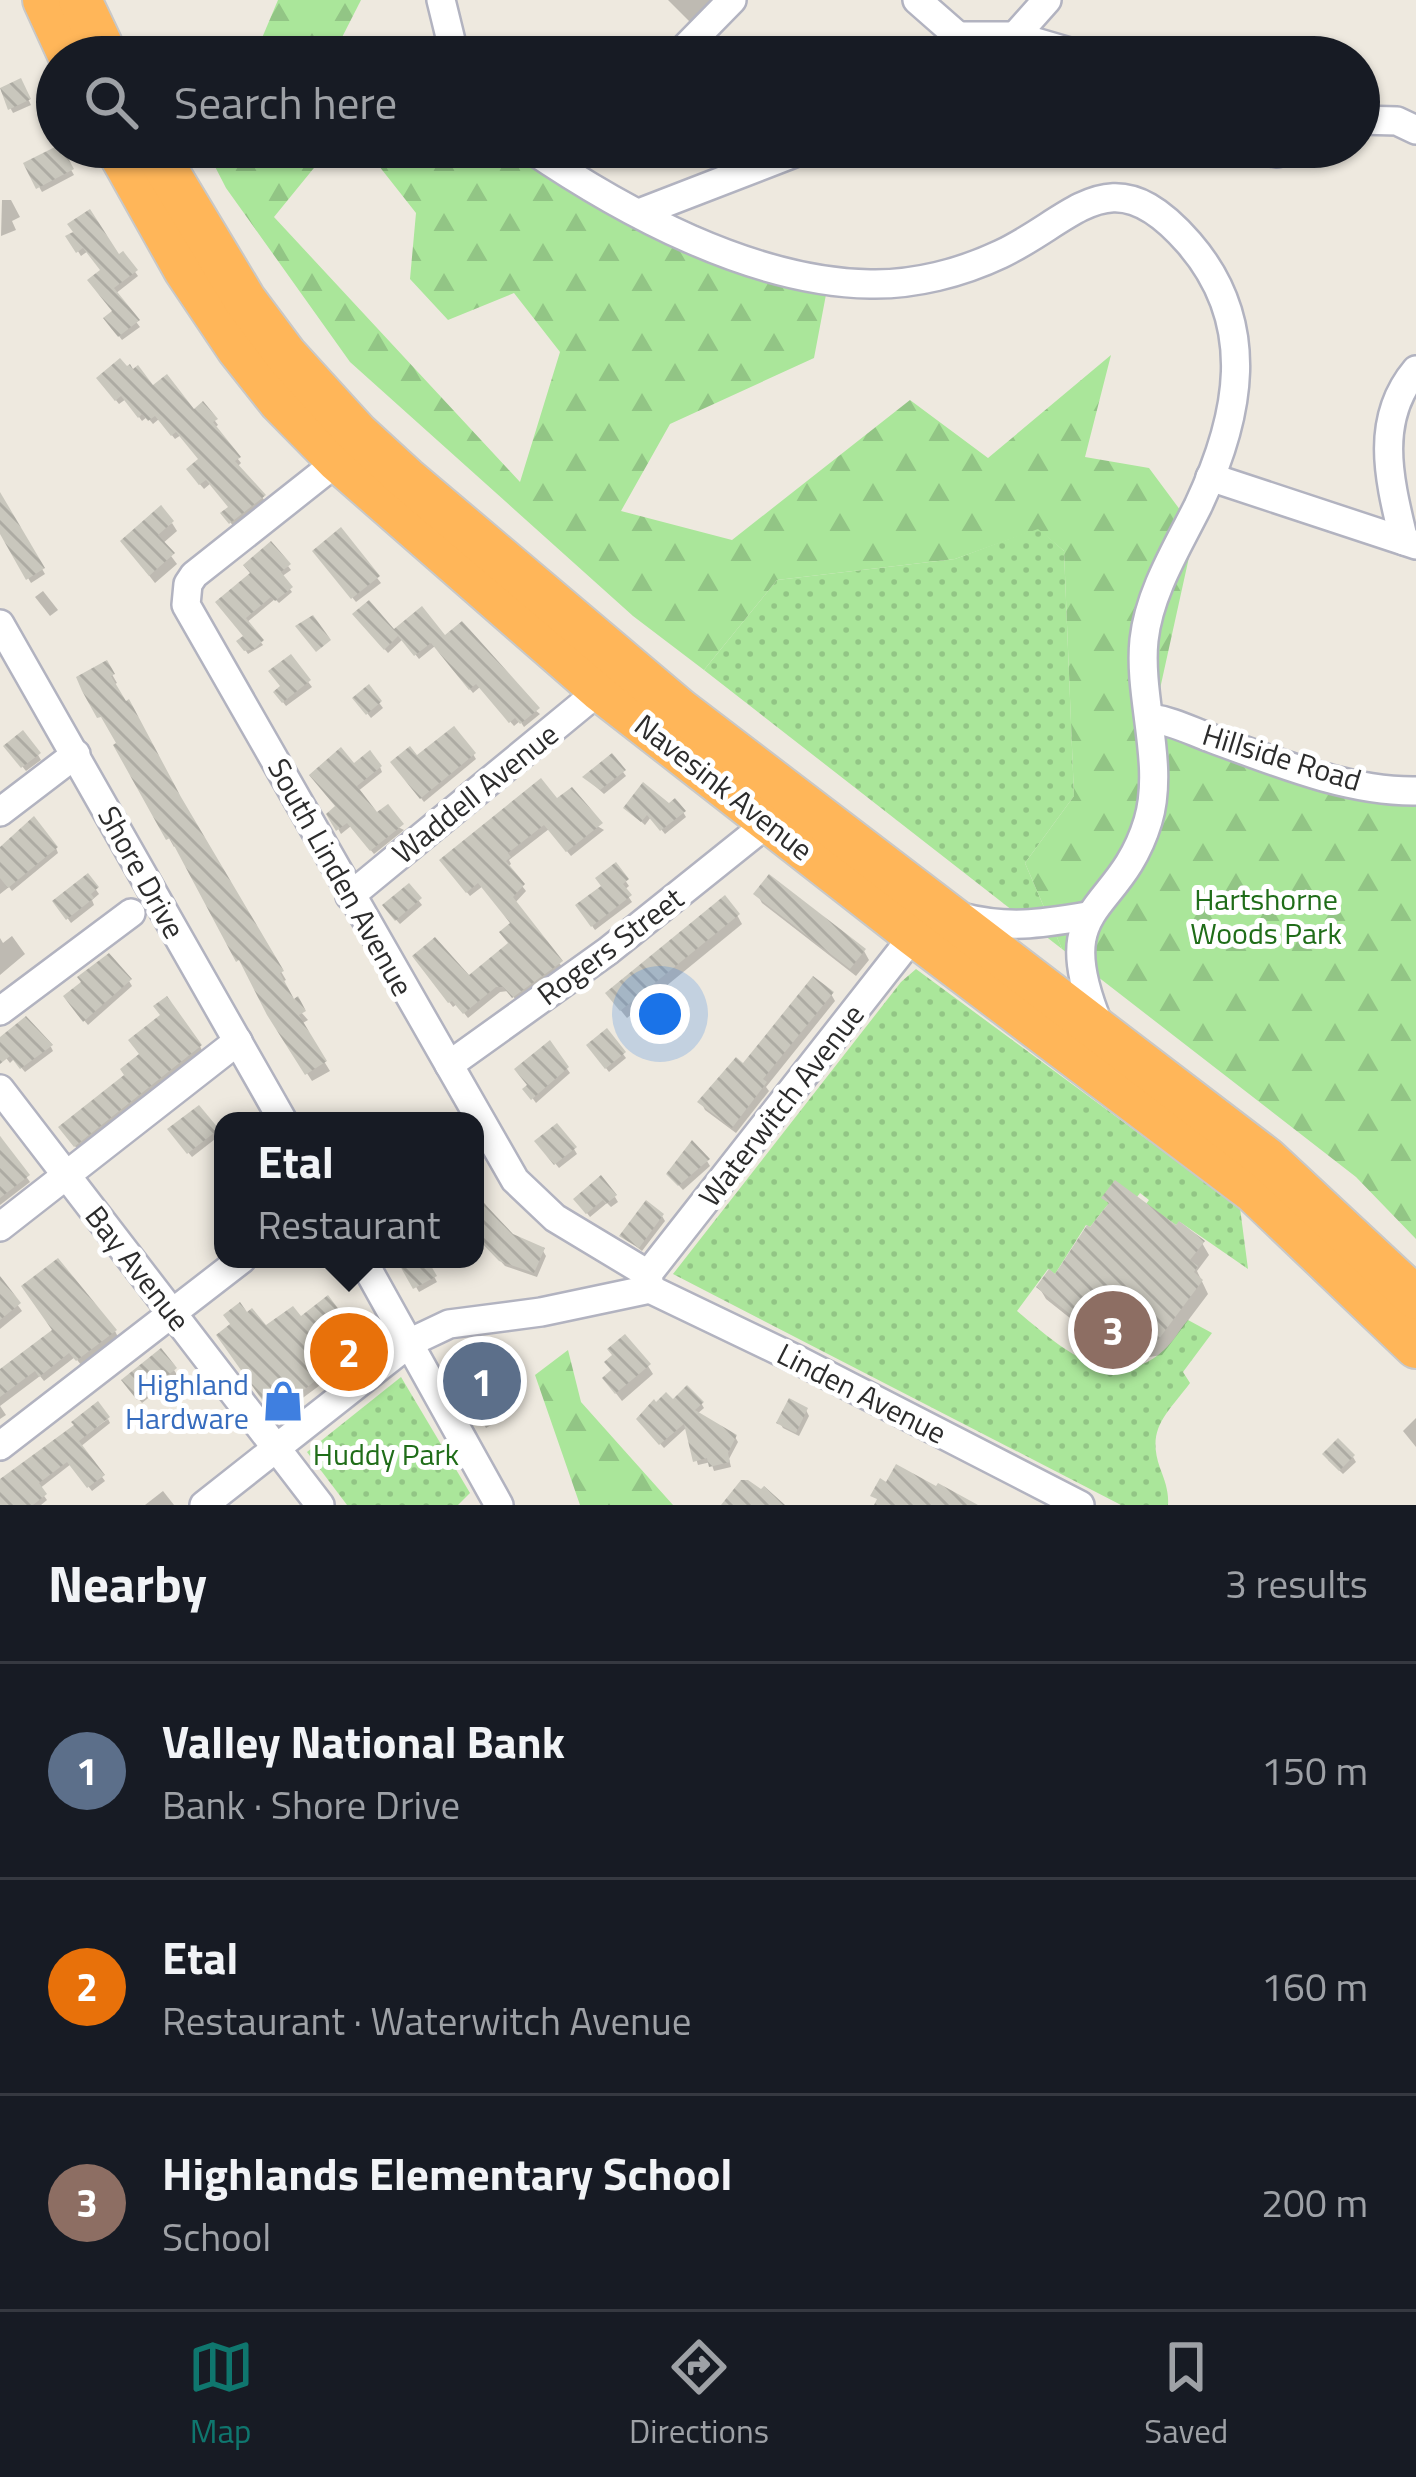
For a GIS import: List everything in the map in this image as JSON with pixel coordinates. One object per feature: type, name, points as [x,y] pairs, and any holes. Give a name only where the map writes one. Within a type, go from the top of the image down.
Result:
[{"type":"highway","points":[[44,0],[60,36]]},
{"type":"highway","points":[[80,0],[97,36]]},
{"type":"highway","name":"Navesink Avenue","points":[[128,168],[185,269],[238,349],[280,402],[338,461],[600,690],[769,822],[1102,1034],[1268,1159],[1416,1298]]},
{"type":"highway","name":"Navesink Avenue","points":[[166,168],[245,300],[308,382],[357,433],[585,634],[1254,1192],[1416,1347]]},
{"type":"street","points":[[441,0],[450,36]]},
{"type":"street","points":[[697,36],[732,0]]},
{"type":"street","points":[[917,0],[958,36],[1015,36],[1048,0]]},
{"type":"street","points":[[1380,121],[1397,121],[1416,130]]},
{"type":"street","points":[[560,168],[599,195],[693,239],[775,268],[872,284],[928,279],[980,263],[1022,244],[1070,209],[1090,200],[1116,198],[1133,202],[1176,230],[1210,272],[1224,299],[1238,350],[1236,390],[1210,477],[1160,585],[1147,626],[1150,813],[1125,866],[1087,916],[1078,955],[1102,1034]]},
{"type":"street","points":[[639,213],[756,168]]},
{"type":"street","points":[[1410,543],[1390,485],[1386,444],[1396,403],[1416,370]]},
{"type":"street","name":"South Linden Avenue","points":[[338,461],[194,575],[186,605],[475,1112]]},
{"type":"street","points":[[1210,477],[1410,543]]},
{"type":"street","name":"Shore Drive","points":[[0,624],[278,1112]]},
{"type":"street","name":"Waddell Avenue","points":[[350,896],[600,690]]},
{"type":"street","name":"Hillside Road","points":[[1150,718],[1172,720],[1318,774],[1416,791]]},
{"type":"street","points":[[0,812],[76,754]]},
{"type":"street","name":"Rogers Street","points":[[449,1065],[608,951],[769,822]]},
{"type":"street","points":[[0,1011],[131,914]]},
{"type":"street","points":[[927,923],[1031,926],[1087,916]]},
{"type":"street","name":"Waterwitch Avenue","points":[[649,1282],[927,923]]},
{"type":"street","points":[[0,1226],[238,1042]]},
{"type":"street","name":"Bay Avenue","points":[[0,1088],[320,1505]]},
{"type":"street","name":"South Linden Avenue","points":[[484,1129],[524,1191],[649,1282]]},
{"type":"street","points":[[0,1446],[230,1268]]},
{"type":"street","points":[[367,1268],[499,1505]]},
{"type":"street","points":[[204,1505],[411,1342],[449,1324],[541,1312],[649,1282]]},
{"type":"street","name":"Linden Avenue","points":[[649,1282],[1075,1504]]},
{"type":"green space","points":[[278,0],[361,0],[343,36],[263,36]]},
{"type":"green space","name":"Hartshorne Woods Park","points":[[216,168],[314,168],[274,217],[520,482],[560,352],[514,293],[448,320],[410,279],[416,213],[381,168],[571,168],[828,284],[814,358],[670,424],[621,511],[732,540],[910,400],[988,458],[1111,355],[1085,457],[1149,468],[1195,530],[1156,707],[1346,788],[1416,788],[1416,1239],[1356,1177],[1062,949],[1025,863],[1074,796],[1064,551],[1038,529],[955,559],[777,580],[704,670],[633,616],[350,362]]},
{"type":"green space","points":[[1038,528],[1064,551],[1074,796],[1025,863],[1062,949],[704,670],[777,580],[955,559]]},
{"type":"green space","points":[[916,969],[1240,1208],[1248,1269],[1146,1204],[1149,1200],[1140,1193],[1137,1197],[1102,1197],[1109,1203],[1090,1227],[1086,1225],[1055,1274],[1048,1269],[1017,1311],[1069,1351],[1106,1368],[1145,1363],[1168,1346],[1188,1320],[1212,1333],[1183,1372],[1190,1383],[1157,1432],[1156,1454],[1168,1505],[1121,1505],[673,1274],[901,982]]},
{"type":"green space","points":[[568,1350],[581,1402],[673,1505],[580,1505],[535,1375]]},
{"type":"green space","name":"Huddy Park","points":[[401,1377],[470,1493],[458,1505],[347,1505],[307,1452]]},
{"type":"building","points":[[21,78],[31,99],[8,110],[0,88]]},
{"type":"building","points":[[36,156],[36,168],[74,169],[36,189],[23,163]]},
{"type":"building","points":[[90,209],[119,254],[123,251],[138,270],[114,288],[140,320],[118,337],[103,318],[112,311],[87,280],[100,270],[83,248],[76,253],[65,236],[73,232],[67,224]]},
{"type":"building","points":[[120,358],[133,369],[138,365],[153,385],[167,374],[194,409],[203,401],[241,457],[235,461],[266,495],[229,524],[220,513],[228,507],[206,480],[199,485],[186,469],[198,459],[176,432],[171,436],[155,416],[148,421],[142,414],[138,418],[121,396],[115,401],[96,378]]},
{"type":"building","points":[[0,492],[45,568],[26,580],[0,534]]},
{"type":"building","points":[[161,505],[174,521],[158,535],[175,553],[149,576],[120,541]]},
{"type":"building","points":[[341,527],[380,576],[351,599],[312,551]]},
{"type":"building","points":[[271,541],[291,564],[281,572],[293,587],[275,601],[271,597],[246,618],[264,640],[244,651],[236,641],[243,636],[215,602],[250,573],[243,565]]},
{"type":"building","points":[[369,600],[394,629],[422,606],[445,635],[462,621],[540,708],[520,724],[515,718],[509,723],[476,684],[469,690],[431,643],[414,656],[398,636],[384,650],[352,614]]},
{"type":"building","points":[[313,615],[331,640],[316,652],[295,626]]},
{"type":"building","points":[[291,654],[311,680],[282,703],[273,692],[280,686],[268,671]]},
{"type":"building","points":[[107,660],[115,674],[111,676],[129,699],[284,971],[280,973],[294,999],[298,996],[306,1011],[299,1015],[327,1061],[305,1075],[82,691],[76,677]]},
{"type":"building","points":[[369,684],[382,701],[366,715],[352,698]]},
{"type":"building","points":[[454,726],[476,753],[420,799],[390,762],[410,746],[417,755]]},
{"type":"building","points":[[23,730],[41,753],[21,768],[3,746]]},
{"type":"building","points":[[341,747],[354,763],[370,750],[382,766],[357,786],[377,812],[388,804],[404,824],[370,851],[347,823],[336,831],[326,814],[335,806],[309,775]]},
{"type":"building","points":[[612,753],[626,770],[600,790],[582,777]]},
{"type":"building","points":[[541,778],[557,798],[572,787],[603,823],[566,852],[544,825],[508,853],[511,857],[506,861],[525,884],[513,897],[563,961],[512,998],[503,987],[496,987],[463,1014],[452,1001],[448,1003],[412,956],[435,937],[469,975],[508,943],[499,932],[510,923],[478,883],[466,893],[439,860]]},
{"type":"building","points":[[643,782],[669,803],[675,798],[686,811],[660,831],[647,815],[641,822],[623,808]]},
{"type":"building","points":[[34,816],[58,847],[8,888],[0,878],[0,847]]},
{"type":"building","points":[[616,862],[629,879],[623,884],[632,895],[591,927],[575,905],[601,886],[595,878]]},
{"type":"building","points":[[88,873],[99,887],[91,894],[94,898],[66,920],[52,901]]},
{"type":"building","points":[[769,874],[866,949],[850,969],[753,894]]},
{"type":"building","points":[[409,883],[422,898],[395,921],[382,905]]},
{"type":"building","points":[[725,895],[740,914],[620,1011],[605,993]]},
{"type":"building","points":[[109,953],[132,979],[83,1022],[63,996],[81,982],[77,977]]},
{"type":"building","points":[[813,976],[834,992],[763,1079],[767,1082],[732,1128],[697,1102],[736,1057],[743,1063]]},
{"type":"building","points":[[167,996],[202,1045],[74,1147],[58,1127],[124,1075],[120,1069],[139,1054],[128,1040],[160,1015],[153,1006]]},
{"type":"building","points":[[26,1016],[53,1045],[20,1069],[10,1056],[0,1064],[0,1037]]},
{"type":"building","points":[[607,1028],[626,1052],[605,1069],[586,1045]]},
{"type":"building","points":[[550,1040],[569,1067],[531,1100],[522,1089],[527,1085],[514,1069]]},
{"type":"building","points":[[199,1105],[214,1123],[214,1133],[187,1154],[167,1129]]},
{"type":"building","points":[[557,1123],[577,1147],[554,1165],[534,1141]]},
{"type":"building","points":[[0,1136],[30,1175],[0,1198]]},
{"type":"building","points":[[692,1140],[710,1159],[678,1186],[666,1174]]},
{"type":"building","points":[[601,1175],[617,1195],[586,1214],[573,1199]]},
{"type":"building","points":[[1115,1180],[1205,1241],[1190,1260],[1203,1280],[1155,1344],[1115,1350],[1036,1287],[1049,1269],[1055,1274],[1087,1225],[1109,1203],[1101,1198]]},
{"type":"building","points":[[646,1200],[664,1214],[639,1248],[619,1236]]},
{"type":"building","points":[[484,1203],[513,1234],[545,1248],[534,1273],[499,1261],[484,1245]]},
{"type":"building","points":[[58,1258],[117,1330],[76,1361],[69,1353],[39,1377],[35,1371],[0,1397],[0,1369],[52,1330],[21,1286]]},
{"type":"building","points":[[401,1268],[432,1268],[437,1276],[413,1289]]},
{"type":"building","points":[[0,1276],[21,1303],[0,1320]]},
{"type":"building","points":[[328,1295],[346,1319],[339,1325],[357,1348],[277,1411],[270,1411],[216,1335],[230,1324],[223,1315],[240,1302],[266,1325],[293,1306],[301,1316]]},
{"type":"building","points":[[625,1334],[651,1364],[615,1394],[602,1378],[611,1370],[604,1362],[612,1355],[607,1349]]},
{"type":"building","points":[[161,1348],[177,1368],[137,1400],[121,1380]]},
{"type":"building","points":[[481,1351],[496,1374],[503,1370],[513,1388],[505,1392],[511,1402],[478,1421],[448,1370]]},
{"type":"building","points":[[687,1385],[704,1402],[695,1410],[737,1435],[728,1453],[730,1462],[709,1467],[707,1458],[693,1462],[684,1424],[659,1445],[636,1419],[654,1399],[666,1392],[673,1399]]},
{"type":"building","points":[[789,1398],[808,1408],[796,1433],[776,1423]]},
{"type":"building","points":[[98,1401],[110,1417],[79,1441],[105,1475],[87,1488],[67,1462],[39,1483],[47,1494],[33,1505],[0,1505],[0,1479],[74,1425],[71,1422]]},
{"type":"building","points":[[1338,1438],[1355,1455],[1339,1471],[1322,1454]]},
{"type":"building","points":[[896,1464],[978,1505],[874,1505],[877,1499],[870,1496]]},
{"type":"building","points":[[741,1480],[761,1489],[764,1486],[785,1505],[721,1505]]},
{"type":"place","name":"Highlands Elementary School","points":[[1113,1330]]},
{"type":"place","name":"Etal","points":[[349,1352]]},
{"type":"place","name":"Valley National Bank","points":[[482,1381]]},
{"type":"place","name":"Highland Hardware","points":[[283,1401]]}]
